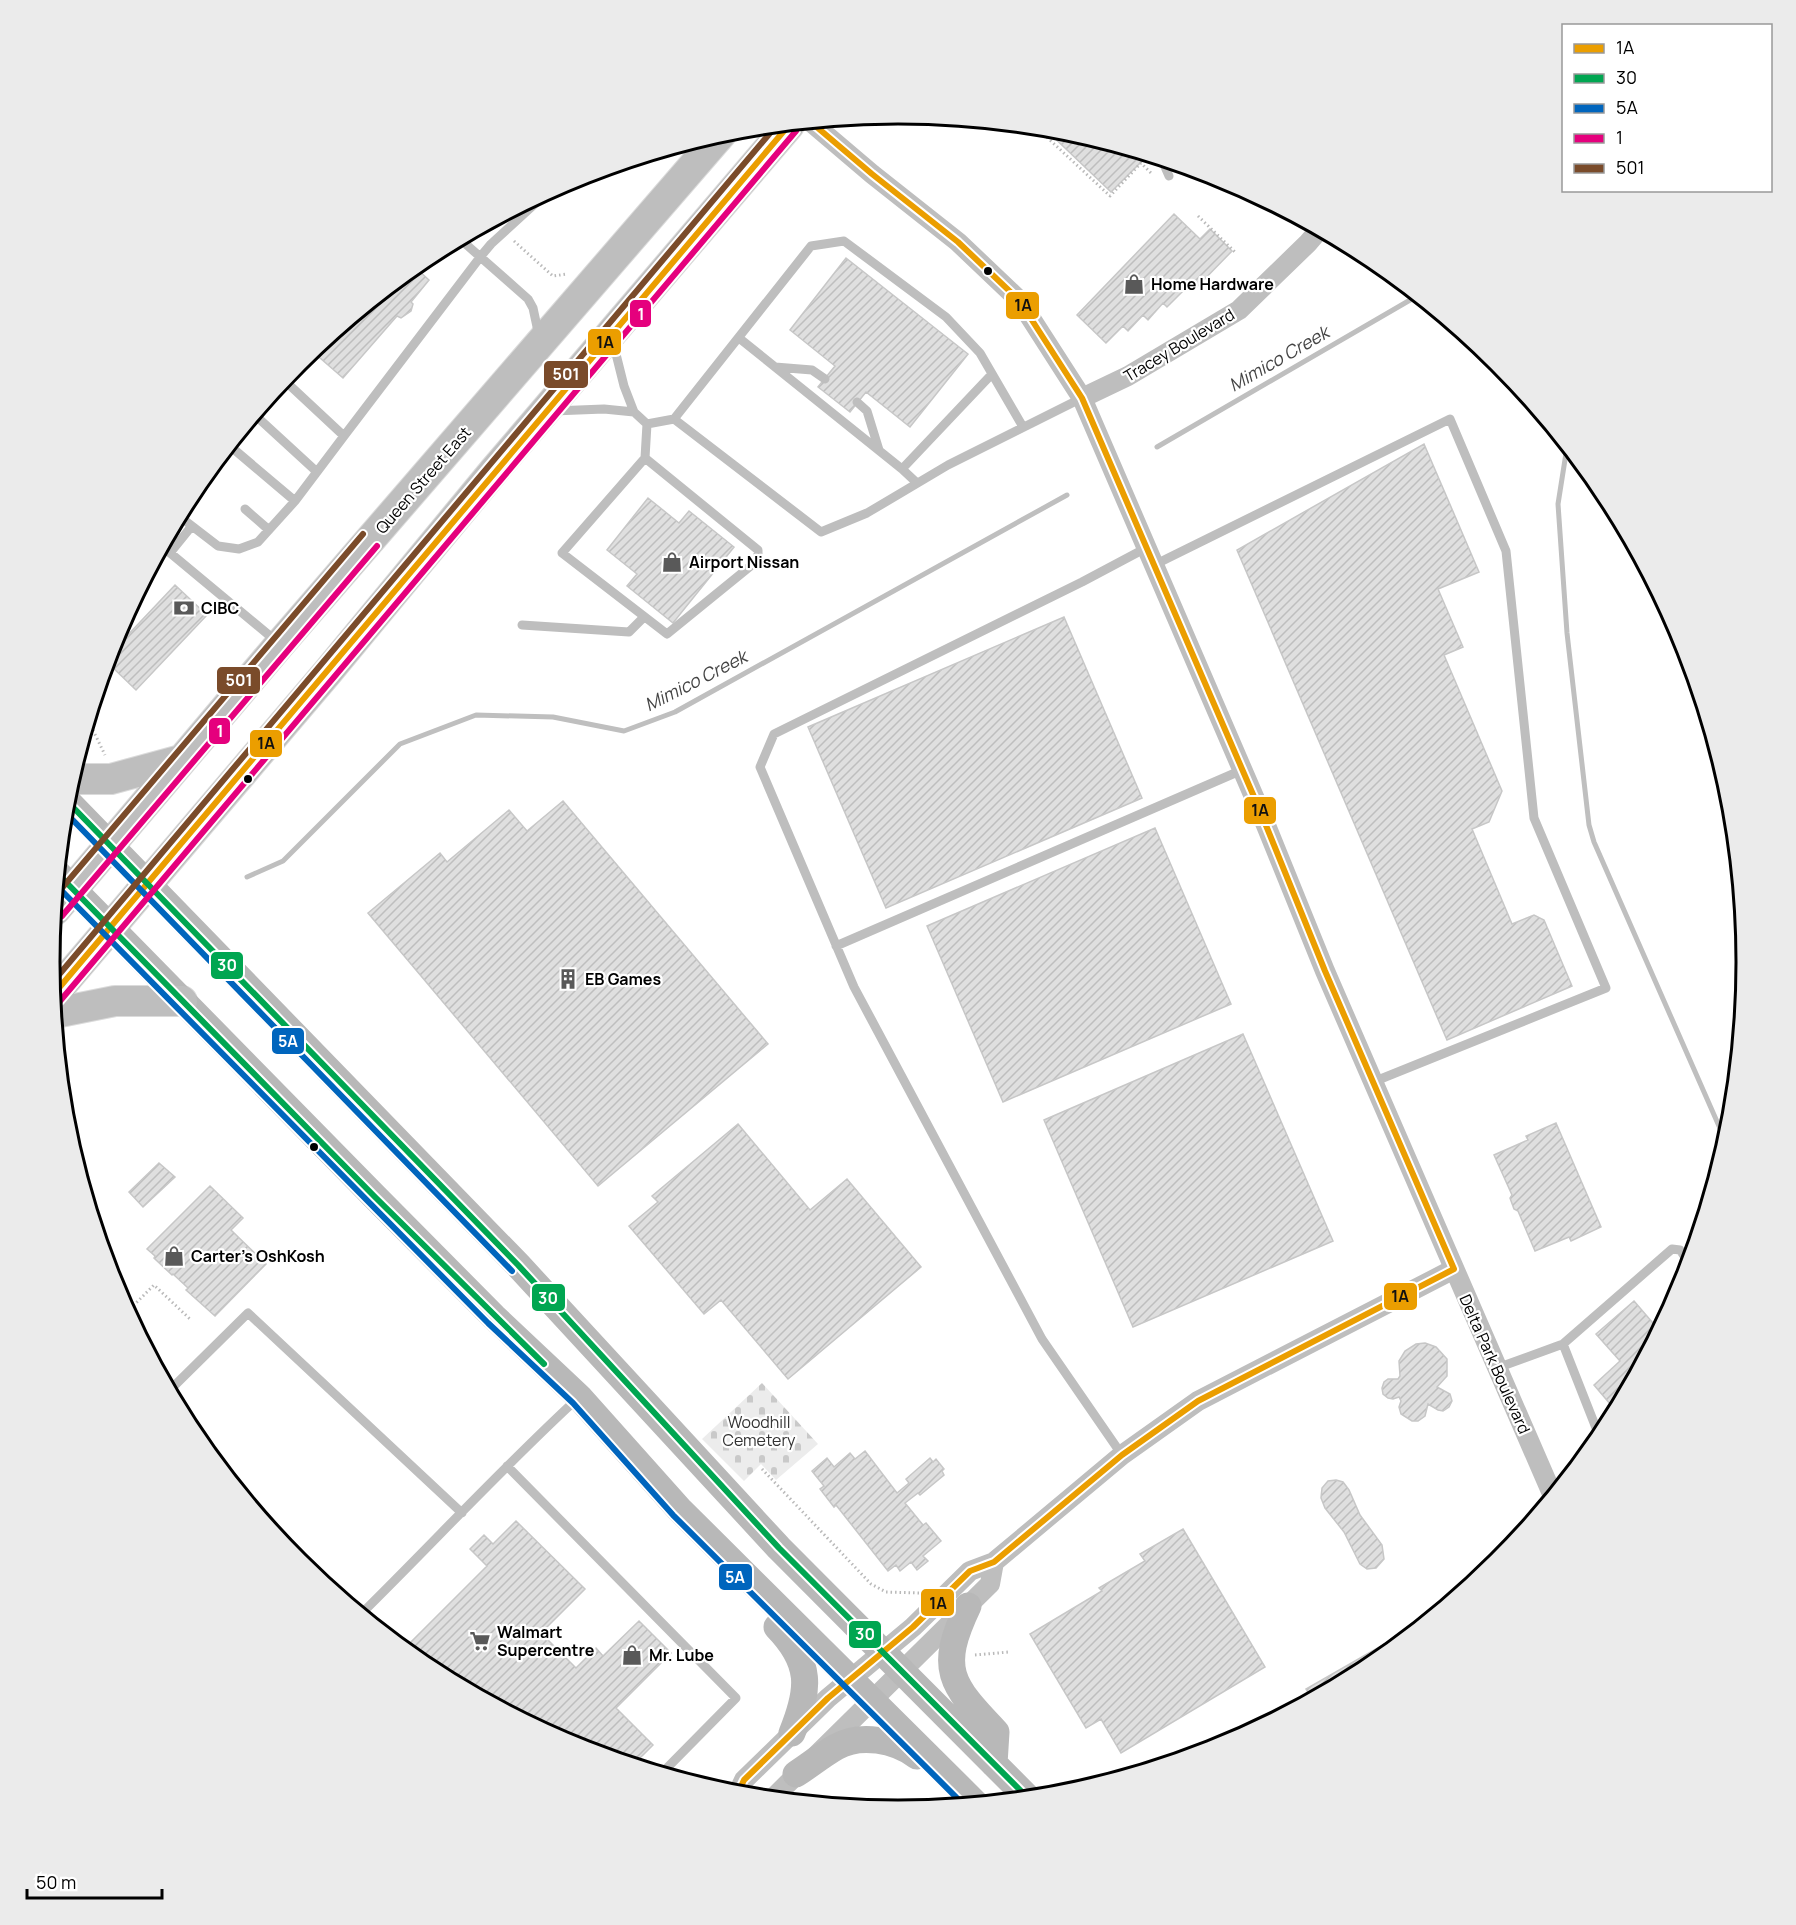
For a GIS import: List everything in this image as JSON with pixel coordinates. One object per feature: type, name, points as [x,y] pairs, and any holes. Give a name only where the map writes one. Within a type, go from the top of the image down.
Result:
[{"type":"main road","points":[[61,986],[782,133]]},
{"type":"main road","name":"Queen Street East","points":[[64,889],[109,845],[710,146]]},
{"type":"main road","points":[[545,411],[543,390],[581,345],[579,328],[569,311]]},
{"type":"main road","points":[[81,779],[111,779],[181,760]]},
{"type":"main road","points":[[74,809],[461,1204],[779,1548],[1021,1791]]},
{"type":"main road","points":[[63,892],[110,927],[414,1237],[579,1397],[679,1509],[969,1797]]},
{"type":"main road","points":[[62,1012],[115,1001],[182,1001]]},
{"type":"main road","points":[[753,1583],[760,1610],[786,1636],[800,1655],[805,1674],[805,1698],[792,1733]]},
{"type":"main road","points":[[968,1606],[955,1633],[951,1669],[968,1703],[996,1732],[994,1764]]},
{"type":"main road","points":[[796,1774],[838,1746],[861,1740],[876,1740],[908,1749],[947,1776]]},
{"type":"street","name":"Delta Park Boulevard","points":[[819,129],[958,242],[1019,300],[1082,398],[1373,1082],[1550,1489]]},
{"type":"street","name":"Tracey Boulevard","points":[[1082,398],[1128,376],[1239,310],[1314,235]]},
{"type":"street","points":[[742,1785],[744,1780],[792,1733],[850,1679],[913,1627],[970,1571],[994,1562],[1122,1455],[1198,1401],[1454,1269]]},
{"type":"street","points":[[779,1791],[990,1584],[994,1562]]},
{"type":"lane","points":[[1165,168],[1168,176]]},
{"type":"lane","points":[[185,522],[218,546],[239,549],[258,542],[295,501],[481,256],[527,211]]},
{"type":"lane","points":[[511,220],[514,223]]},
{"type":"lane","points":[[647,424],[674,419],[811,246],[844,241],[946,317],[980,353],[1023,427]]},
{"type":"lane","points":[[467,245],[528,299],[533,308],[541,345]]},
{"type":"lane","points":[[611,333],[624,386],[634,412],[647,424]]},
{"type":"lane","points":[[739,338],[879,450],[916,483]]},
{"type":"lane","points":[[775,367],[812,370],[825,379]]},
{"type":"lane","points":[[902,469],[992,374]]},
{"type":"lane","points":[[290,386],[344,436]]},
{"type":"lane","points":[[674,419],[820,532],[867,513],[916,483],[1082,398]]},
{"type":"lane","points":[[858,402],[867,411],[879,450]]},
{"type":"lane","points":[[545,411],[604,409],[634,412]]},
{"type":"lane","points":[[1122,1455],[1042,1339],[854,987],[760,767],[774,735],[1082,582],[1150,556],[1450,419],[1506,551],[1534,818],[1606,988],[1373,1082]]},
{"type":"lane","points":[[260,420],[317,472]]},
{"type":"lane","points":[[645,458],[758,550],[758,560],[667,634],[562,553],[645,458],[647,424]]},
{"type":"lane","points":[[235,450],[295,501]]},
{"type":"lane","points":[[245,509],[269,530]]},
{"type":"lane","points":[[170,547],[191,527]]},
{"type":"lane","points":[[168,551],[280,644]]},
{"type":"lane","points":[[522,625],[629,632],[644,617]]},
{"type":"lane","points":[[837,946],[1242,770]]},
{"type":"lane","points":[[1497,1368],[1563,1344],[1672,1250],[1680,1250],[1683,1255]]},
{"type":"lane","points":[[175,1386],[248,1313],[462,1513]]},
{"type":"lane","points":[[1563,1344],[1596,1427]]},
{"type":"lane","points":[[366,1609],[507,1466],[579,1397]]},
{"type":"lane","points":[[507,1466],[736,1698],[667,1768]]},
{"type":"path","points":[[1049,139],[1110,196],[1141,163],[1153,174]]},
{"type":"path","points":[[1198,216],[1235,252]]},
{"type":"path","points":[[514,241],[553,276],[567,274]]},
{"type":"path","points":[[93,731],[107,759]]},
{"type":"path","points":[[134,1306],[154,1285],[191,1320]]},
{"type":"path","points":[[762,1469],[871,1584],[886,1592],[929,1593]]},
{"type":"path","points":[[965,1656],[1009,1652]]},
{"type":"green space","name":"Woodhill Cemetery","points":[[762,1383],[818,1444],[776,1480],[761,1464],[744,1481],[702,1439]]},
{"type":"building","points":[[1057,140],[1142,161],[1111,192]]},
{"type":"building","points":[[1174,214],[1200,239],[1210,229],[1232,251],[1196,288],[1191,283],[1167,307],[1163,303],[1148,320],[1143,315],[1128,331],[1123,326],[1106,343],[1077,315]]},
{"type":"building","points":[[846,258],[968,354],[910,427],[866,392],[850,412],[818,387],[835,366],[790,330]]},
{"type":"building","points":[[422,273],[429,280],[411,302],[413,304],[411,311],[401,318],[397,316],[343,378],[319,357],[345,332]]},
{"type":"building","points":[[1424,444],[1479,572],[1438,589],[1463,647],[1444,655],[1502,791],[1489,822],[1472,829],[1512,924],[1534,915],[1544,920],[1572,986],[1447,1040],[1237,550]]},
{"type":"building","name":"Airport Nissan","points":[[648,498],[679,523],[689,511],[734,547],[673,623],[627,586],[637,574],[607,550]]},
{"type":"building","points":[[175,585],[207,615],[136,690],[114,668],[126,637]]},
{"type":"building","points":[[1064,617],[1142,798],[886,908],[808,727]]},
{"type":"building","name":"EB Games","points":[[563,801],[768,1044],[598,1186],[368,913],[440,853],[447,862],[509,810],[527,831]]},
{"type":"building","points":[[1155,828],[1231,1004],[1003,1102],[927,926]]},
{"type":"building","points":[[1243,1034],[1333,1241],[1133,1327],[1044,1120]]},
{"type":"building","points":[[1556,1123],[1601,1227],[1571,1241],[1569,1237],[1535,1251],[1518,1211],[1514,1209],[1510,1198],[1512,1195],[1494,1155],[1528,1140],[1526,1136]]},
{"type":"building","points":[[738,1124],[810,1210],[847,1179],[921,1267],[788,1379],[721,1300],[704,1314],[629,1226],[658,1202],[652,1196]]},
{"type":"building","points":[[159,1163],[175,1177],[143,1207],[129,1192]]},
{"type":"building","points":[[210,1186],[243,1218],[231,1230],[266,1264],[215,1316],[186,1290],[188,1288],[147,1249]]},
{"type":"building","points":[[1634,1301],[1654,1324],[1610,1404],[1594,1385],[1620,1361],[1596,1334]]},
{"type":"building","points":[[1425,1343],[1436,1347],[1447,1359],[1447,1376],[1437,1387],[1450,1394],[1452,1401],[1443,1411],[1428,1404],[1425,1416],[1418,1421],[1412,1421],[1401,1414],[1399,1397],[1388,1398],[1383,1394],[1382,1388],[1388,1379],[1398,1379],[1400,1376],[1399,1361],[1405,1351],[1416,1344]]},
{"type":"building","points":[[865,1451],[897,1493],[909,1483],[906,1479],[930,1458],[933,1462],[936,1459],[944,1469],[942,1471],[944,1475],[920,1495],[918,1493],[905,1503],[923,1525],[926,1523],[941,1541],[923,1556],[928,1561],[917,1570],[911,1562],[900,1571],[896,1565],[888,1571],[836,1505],[834,1507],[820,1489],[824,1486],[812,1471],[827,1458],[834,1467],[850,1453],[855,1459]]},
{"type":"building","points":[[1328,1481],[1343,1482],[1349,1490],[1360,1515],[1382,1545],[1384,1559],[1376,1568],[1367,1569],[1360,1564],[1344,1532],[1325,1508],[1321,1498],[1322,1488]]},
{"type":"building","name":"Walmart Supercentre","points":[[516,1521],[585,1589],[541,1633],[576,1668],[596,1648],[603,1656],[639,1621],[671,1653],[616,1708],[653,1745],[639,1759],[577,1737],[527,1714],[479,1688],[410,1643],[487,1566],[470,1549],[484,1535],[493,1544]]},
{"type":"building","points":[[1183,1529],[1265,1667],[1121,1753],[1101,1719],[1086,1728],[1030,1634],[1102,1591],[1099,1588],[1145,1561],[1140,1554]]},
{"type":"building","points":[[1385,1644],[1317,1688],[1308,1693],[1306,1689]]},
{"type":"waterway","name":"Mimico Creek","points":[[1157,447],[1410,300]]},
{"type":"waterway","points":[[1566,456],[1558,504],[1567,633],[1589,825],[1594,842],[1720,1128]]},
{"type":"waterway","name":"Mimico Creek","points":[[247,877],[283,861],[400,744],[476,715],[553,717],[624,731],[675,712],[1067,495]]},
{"type":"transit line","name":"1A","points":[[742,1785],[744,1780],[828,1698],[913,1627],[970,1571],[994,1562],[1122,1455],[1198,1401],[1454,1269],[1082,398],[1019,300],[958,242],[819,129]]},
{"type":"transit line","name":"1","points":[[61,999],[796,131]]},
{"type":"transit line","name":"1A","points":[[61,986],[782,133]]},
{"type":"transit line","name":"501","points":[[60,973],[768,136]]},
{"type":"transit line","name":"501","points":[[64,886],[363,534]]},
{"type":"transit line","name":"1","points":[[62,916],[377,546]]},
{"type":"transit line","name":"30","points":[[74,809],[518,1265],[779,1548],[1021,1791]]},
{"type":"transit line","name":"5A","points":[[73,820],[512,1271]]},
{"type":"transit line","name":"30","points":[[64,881],[375,1197],[544,1364]]},
{"type":"transit line","name":"5A","points":[[63,892],[488,1323],[573,1403],[673,1515],[957,1799]]},
{"type":"place","name":"Home Hardware","points":[[1134,284]]},
{"type":"place","name":"Airport Nissan","points":[[672,562]]},
{"type":"place","name":"CIBC","points":[[184,608]]},
{"type":"place","name":"EB Games","points":[[568,979]]},
{"type":"place","name":"Carter's OshKosh","points":[[174,1256]]},
{"type":"place","name":"Walmart Supercentre","points":[[480,1641]]},
{"type":"place","name":"Mr. Lube","points":[[632,1655]]}]
